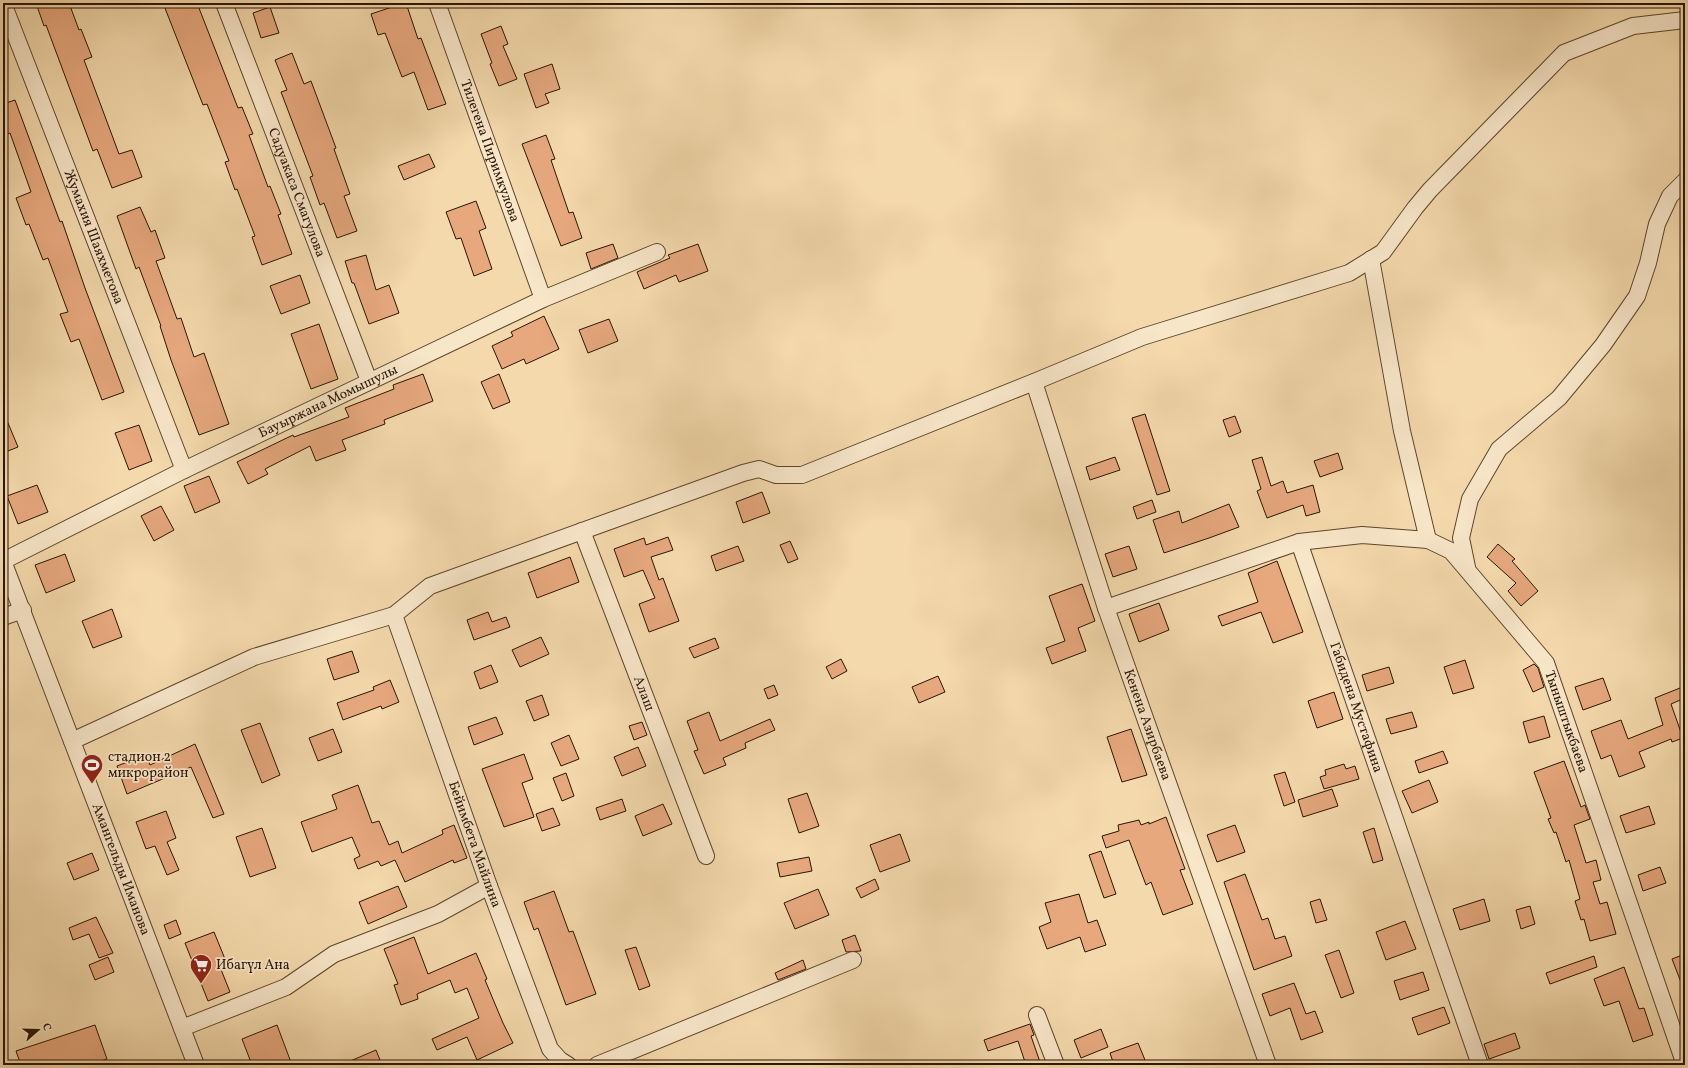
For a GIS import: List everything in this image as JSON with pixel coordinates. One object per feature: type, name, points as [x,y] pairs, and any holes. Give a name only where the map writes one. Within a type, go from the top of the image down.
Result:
[{"type":"street","name":"Жумахия Шаяхметова","points":[[3,3],[184,470]]},
{"type":"street","name":"Садуакаса Смагулова","points":[[224,3],[369,381]]},
{"type":"street","name":"Тилегена Пиримкулова","points":[[436,3],[543,299]]},
{"type":"street","points":[[72,741],[254,657],[394,615],[430,586],[743,473],[759,469],[776,475],[802,475],[1142,337],[1349,273],[1383,252],[1430,190],[1564,53],[1633,26],[1685,20]]},
{"type":"street","points":[[1468,570],[1461,538],[1470,498],[1499,449],[1559,398],[1603,345],[1637,296],[1648,263],[1657,224],[1670,196],[1685,181]]},
{"type":"street","name":"Бауыржана Момышулы","points":[[3,561],[184,470],[369,381],[543,299],[657,252]]},
{"type":"street","points":[[1371,259],[1402,431],[1428,540]]},
{"type":"street","name":"Кенена Азирбаева","points":[[1034,382],[1106,608],[1268,1065]]},
{"type":"street","name":"Алаш","points":[[582,531],[706,856]]},
{"type":"street","name":"Тыныштыкбаева","points":[[1299,542],[1362,535],[1428,540],[1451,551],[1546,663],[1685,1065]]},
{"type":"street","points":[[1106,608],[1299,542]]},
{"type":"street","name":"Габидена Мустафина","points":[[1299,542],[1480,1065]]},
{"type":"street","name":"Амангельды Иманова","points":[[3,561],[196,1065]]},
{"type":"street","points":[[3,617],[23,610]]},
{"type":"street","name":"Бейимбета Майлина","points":[[394,615],[489,886],[550,1049],[560,1060],[568,1065]]},
{"type":"street","points":[[182,1028],[286,987],[334,954],[438,914],[489,886]]},
{"type":"street","points":[[597,1065],[853,960]]},
{"type":"street","points":[[1037,1015],[1056,1065]]},
{"type":"building","points":[[46,3],[69,3],[79,30],[81,29],[92,57],[84,60],[119,154],[132,150],[142,177],[112,188],[97,149],[93,151],[46,25],[44,26],[37,6]]},
{"type":"building","points":[[163,3],[197,3],[238,108],[242,107],[253,134],[249,135],[268,187],[270,186],[281,214],[278,215],[292,254],[262,265],[252,237],[255,236],[237,189],[235,190],[225,162],[229,161],[207,104],[203,105]]},
{"type":"building","points":[[406,3],[418,39],[421,38],[446,104],[428,110],[414,72],[402,77],[385,33],[378,35],[371,14]]},
{"type":"building","points":[[270,7],[279,33],[261,38],[253,13]]},
{"type":"building","points":[[501,26],[508,44],[503,46],[517,79],[499,86],[490,64],[492,63],[481,34]]},
{"type":"building","points":[[292,53],[304,84],[311,81],[336,148],[334,149],[350,194],[344,196],[357,231],[337,238],[324,203],[320,205],[310,177],[313,176],[281,92],[287,90],[275,60]]},
{"type":"building","points":[[552,64],[560,89],[545,94],[549,103],[536,108],[524,74]]},
{"type":"building","points":[[15,100],[60,222],[62,221],[85,288],[124,392],[102,400],[79,339],[71,342],[60,314],[68,312],[48,258],[43,260],[29,224],[26,225],[16,198],[31,192],[10,133],[3,136],[3,104]]},
{"type":"building","points":[[546,135],[555,159],[551,160],[569,213],[573,212],[582,238],[561,246],[522,144]]},
{"type":"building","points":[[429,154],[435,167],[404,180],[398,166]]},
{"type":"building","points":[[476,201],[486,228],[479,231],[492,269],[474,276],[461,238],[456,239],[446,212]]},
{"type":"building","points":[[140,207],[151,232],[155,230],[165,258],[156,261],[177,319],[181,318],[194,357],[204,353],[229,424],[199,435],[139,267],[136,269],[117,216]]},
{"type":"building","points":[[613,244],[618,258],[591,269],[586,253]]},
{"type":"building","points":[[698,244],[708,271],[679,282],[676,275],[644,289],[637,272],[670,258],[668,255]]},
{"type":"building","points":[[366,255],[376,290],[389,285],[399,313],[369,324],[354,283],[352,283],[345,261]]},
{"type":"building","points":[[300,275],[310,303],[281,314],[270,286]]},
{"type":"building","points":[[544,316],[559,349],[526,364],[524,359],[502,369],[492,346],[513,336],[511,332]]},
{"type":"building","points":[[609,319],[618,341],[588,353],[579,330]]},
{"type":"building","points":[[319,324],[338,379],[311,389],[291,334]]},
{"type":"building","points":[[423,374],[433,401],[384,420],[385,424],[342,440],[346,450],[316,461],[310,446],[265,469],[268,474],[248,484],[237,462],[293,435],[294,437],[349,417],[345,408],[394,389],[393,385]]},
{"type":"building","points":[[499,374],[510,402],[493,409],[481,382]]},
{"type":"building","points":[[3,411],[18,447],[3,453]]},
{"type":"building","points":[[1145,414],[1170,491],[1157,495],[1132,418]]},
{"type":"building","points":[[1235,416],[1241,432],[1229,437],[1223,420]]},
{"type":"building","points":[[139,425],[152,461],[129,470],[115,433]]},
{"type":"building","points":[[1338,453],[1343,469],[1320,477],[1314,461]]},
{"type":"building","points":[[1115,457],[1120,470],[1090,480],[1086,467]]},
{"type":"building","points":[[1262,457],[1271,486],[1283,481],[1287,493],[1313,485],[1320,512],[1306,516],[1303,505],[1267,518],[1257,491],[1261,489],[1252,460]]},
{"type":"building","points":[[209,476],[220,502],[195,513],[184,486]]},
{"type":"building","points":[[37,485],[48,512],[18,524],[7,496]]},
{"type":"building","points":[[762,492],[770,513],[743,523],[736,502]]},
{"type":"building","points":[[1152,500],[1156,512],[1137,519],[1133,507]]},
{"type":"building","points":[[1229,504],[1239,527],[1164,553],[1153,520],[1179,511],[1182,523]]},
{"type":"building","points":[[161,506],[174,530],[154,541],[141,516]]},
{"type":"building","points":[[668,537],[673,550],[651,557],[659,580],[663,578],[679,621],[649,632],[639,604],[655,598],[643,570],[624,577],[614,549],[644,538],[646,545]]},
{"type":"building","points":[[790,541],[798,559],[788,563],[780,545]]},
{"type":"building","points":[[1498,544],[1515,559],[1512,561],[1538,591],[1521,606],[1508,591],[1516,583],[1487,557]]},
{"type":"building","points":[[738,546],[744,561],[716,571],[711,556]]},
{"type":"building","points":[[1129,546],[1137,569],[1113,577],[1105,554]]},
{"type":"building","points":[[65,554],[75,581],[46,593],[35,565]]},
{"type":"building","points":[[570,557],[579,582],[537,598],[528,573]]},
{"type":"building","points":[[1277,561],[1303,632],[1273,643],[1261,612],[1222,626],[1218,616],[1258,602],[1248,573]]},
{"type":"building","points":[[1082,584],[1095,621],[1078,628],[1086,651],[1052,664],[1046,648],[1065,641],[1049,596]]},
{"type":"building","points":[[1159,603],[1169,630],[1139,642],[1129,614]]},
{"type":"building","points":[[112,609],[122,637],[93,648],[82,621]]},
{"type":"building","points":[[488,612],[492,622],[506,617],[510,627],[474,640],[467,620]]},
{"type":"building","points":[[541,637],[549,654],[520,667],[512,650]]},
{"type":"building","points":[[715,638],[719,648],[694,658],[689,648]]},
{"type":"building","points":[[352,651],[359,672],[334,680],[327,659]]},
{"type":"building","points":[[841,659],[847,671],[832,679],[826,667]]},
{"type":"building","points":[[1465,660],[1474,688],[1453,694],[1444,667]]},
{"type":"building","points":[[1534,664],[1538,668],[1544,687],[1533,692],[1523,670]]},
{"type":"building","points":[[491,665],[498,682],[480,689],[474,672]]},
{"type":"building","points":[[1389,667],[1394,683],[1367,691],[1362,675]]},
{"type":"building","points":[[938,676],[945,692],[919,703],[912,687]]},
{"type":"building","points":[[1603,678],[1611,700],[1583,710],[1575,687]]},
{"type":"building","points":[[390,680],[399,702],[382,709],[381,706],[343,720],[337,703],[374,690],[373,687]]},
{"type":"building","points":[[774,685],[778,695],[768,699],[764,689]]},
{"type":"building","points":[[1685,686],[1685,698],[1671,704],[1683,738],[1672,742],[1671,739],[1639,752],[1645,767],[1619,777],[1611,755],[1601,759],[1591,731],[1621,720],[1628,739],[1663,725],[1655,698]]},
{"type":"building","points":[[1334,692],[1343,719],[1317,728],[1308,701]]},
{"type":"building","points":[[542,695],[549,715],[534,721],[526,701]]},
{"type":"building","points":[[709,712],[720,741],[770,719],[775,730],[745,743],[746,748],[723,758],[726,765],[704,774],[694,751],[698,750],[687,721]]},
{"type":"building","points":[[1412,712],[1417,727],[1391,734],[1386,719]]},
{"type":"building","points":[[1544,716],[1550,737],[1529,743],[1523,722]]},
{"type":"building","points":[[496,717],[503,734],[474,745],[468,727]]},
{"type":"building","points":[[642,722],[647,735],[634,740],[629,726]]},
{"type":"building","points":[[260,723],[280,775],[262,783],[241,730]]},
{"type":"building","points":[[333,729],[342,752],[318,761],[309,738]]},
{"type":"building","points":[[1131,729],[1147,775],[1122,782],[1107,737]]},
{"type":"building","points":[[569,735],[579,759],[561,766],[551,743]]},
{"type":"building","points":[[195,744],[224,814],[213,818],[191,767],[127,794],[117,766],[146,755],[150,765]]},
{"type":"building","points":[[638,747],[646,766],[622,776],[614,757]]},
{"type":"building","points":[[1443,751],[1448,763],[1419,773],[1415,761]]},
{"type":"building","points":[[524,754],[533,779],[522,783],[534,817],[504,827],[482,769]]},
{"type":"building","points":[[1564,761],[1581,807],[1585,805],[1590,819],[1574,825],[1586,863],[1596,860],[1601,880],[1593,882],[1600,904],[1607,902],[1616,934],[1590,941],[1584,919],[1581,920],[1575,901],[1580,899],[1569,860],[1566,862],[1556,832],[1554,833],[1548,819],[1551,818],[1534,772]]},
{"type":"building","points":[[1344,764],[1346,769],[1355,766],[1359,779],[1324,789],[1320,777],[1326,775],[1325,770]]},
{"type":"building","points":[[1285,772],[1295,802],[1284,806],[1274,775]]},
{"type":"building","points":[[566,773],[574,796],[562,801],[553,778]]},
{"type":"building","points":[[1429,780],[1438,802],[1412,813],[1402,791]]},
{"type":"building","points":[[358,785],[372,823],[379,821],[389,845],[398,841],[402,853],[443,834],[442,830],[454,825],[467,858],[454,863],[453,860],[405,882],[395,860],[381,866],[378,861],[358,869],[354,859],[360,856],[352,837],[312,852],[301,822],[337,809],[332,795]]},
{"type":"building","points":[[1332,789],[1338,806],[1303,817],[1298,800]]},
{"type":"building","points":[[807,793],[819,826],[799,833],[788,799]]},
{"type":"building","points":[[622,799],[626,811],[600,820],[596,808]]},
{"type":"building","points":[[663,804],[672,824],[643,836],[635,816]]},
{"type":"building","points":[[1649,806],[1655,824],[1626,833],[1620,816]]},
{"type":"building","points":[[553,808],[560,825],[542,831],[536,814]]},
{"type":"building","points":[[166,811],[176,838],[167,842],[179,870],[167,875],[155,846],[146,849],[136,822]]},
{"type":"building","points":[[1166,817],[1185,869],[1180,870],[1193,904],[1163,915],[1151,882],[1146,885],[1129,840],[1106,848],[1102,836],[1119,831],[1118,825],[1139,820],[1141,825],[1149,822],[1149,824]]},
{"type":"building","points":[[1235,825],[1245,852],[1217,862],[1207,835]]},
{"type":"building","points":[[262,828],[276,868],[250,877],[236,837]]},
{"type":"building","points":[[1374,828],[1383,860],[1373,863],[1363,832]]},
{"type":"building","points":[[900,834],[910,861],[880,872],[870,845]]},
{"type":"building","points":[[1101,851],[1116,894],[1104,898],[1089,855]]},
{"type":"building","points":[[92,853],[99,870],[74,880],[67,863]]},
{"type":"building","points":[[809,857],[812,871],[780,877],[777,863]]},
{"type":"building","points":[[1660,867],[1666,883],[1643,891],[1638,875]]},
{"type":"building","points":[[1245,874],[1262,920],[1268,918],[1275,939],[1285,936],[1292,956],[1254,970],[1224,882]]},
{"type":"building","points":[[875,879],[879,889],[861,898],[856,888]]},
{"type":"building","points":[[398,886],[407,907],[368,924],[359,902]]},
{"type":"building","points":[[818,889],[829,915],[795,929],[784,903]]},
{"type":"building","points":[[554,891],[569,932],[573,931],[596,994],[566,1005],[538,928],[534,930],[524,902]]},
{"type":"building","points":[[1079,894],[1088,923],[1097,920],[1106,945],[1085,952],[1080,937],[1047,949],[1039,927],[1051,922],[1045,903]]},
{"type":"building","points":[[1320,899],[1327,920],[1316,923],[1310,902]]},
{"type":"building","points":[[1484,899],[1490,921],[1460,930],[1453,909]]},
{"type":"building","points":[[1530,906],[1535,924],[1521,929],[1516,910]]},
{"type":"building","points":[[96,917],[113,953],[99,958],[89,934],[73,940],[69,928]]},
{"type":"building","points":[[176,920],[181,934],[169,939],[164,925]]},
{"type":"building","points":[[1405,921],[1416,949],[1386,960],[1376,932]]},
{"type":"building","points":[[214,932],[225,959],[218,962],[230,992],[208,1001],[185,943]]},
{"type":"building","points":[[855,935],[861,951],[846,952],[842,940]]},
{"type":"building","points":[[414,937],[428,974],[476,953],[487,979],[485,980],[513,1043],[477,1060],[467,1037],[437,1050],[432,1039],[479,1018],[467,988],[455,993],[450,980],[417,994],[418,999],[401,1005],[394,985],[398,984],[384,949]]},
{"type":"building","points":[[636,947],[650,986],[639,990],[625,950]]},
{"type":"building","points":[[1339,950],[1354,993],[1341,998],[1325,955]]},
{"type":"building","points":[[1685,954],[1685,990],[1684,990],[1672,959]]},
{"type":"building","points":[[1594,956],[1597,967],[1550,984],[1546,973]]},
{"type":"building","points":[[108,957],[114,972],[95,980],[89,965]]},
{"type":"building","points":[[803,960],[806,969],[778,980],[775,973]]},
{"type":"building","points":[[1624,967],[1639,1009],[1644,1008],[1653,1035],[1633,1042],[1619,1001],[1604,1006],[1594,979]]},
{"type":"building","points":[[1423,972],[1429,990],[1400,1000],[1394,981]]},
{"type":"building","points":[[1294,983],[1306,1014],[1315,1011],[1323,1032],[1301,1040],[1290,1008],[1270,1016],[1262,994]]},
{"type":"building","points":[[1444,1007],[1450,1023],[1418,1035],[1412,1018]]},
{"type":"building","points":[[1030,1024],[1034,1035],[1031,1036],[1041,1065],[1026,1065],[1018,1041],[988,1051],[984,1040]]},
{"type":"building","points":[[95,1025],[107,1059],[89,1065],[21,1065],[16,1051]]},
{"type":"building","points":[[277,1025],[292,1065],[252,1065],[242,1039]]},
{"type":"building","points":[[1101,1029],[1108,1047],[1081,1058],[1074,1040]]},
{"type":"building","points":[[1515,1033],[1520,1048],[1489,1059],[1484,1044]]},
{"type":"building","points":[[1138,1043],[1145,1060],[1132,1065],[1114,1065],[1110,1053]]},
{"type":"building","points":[[376,1050],[382,1065],[341,1065]]},
{"type":"place","name":"стадион 2 микрорайон","points":[[92,784]]},
{"type":"place","name":"Ибагүл Ана","points":[[201,984]]}]
